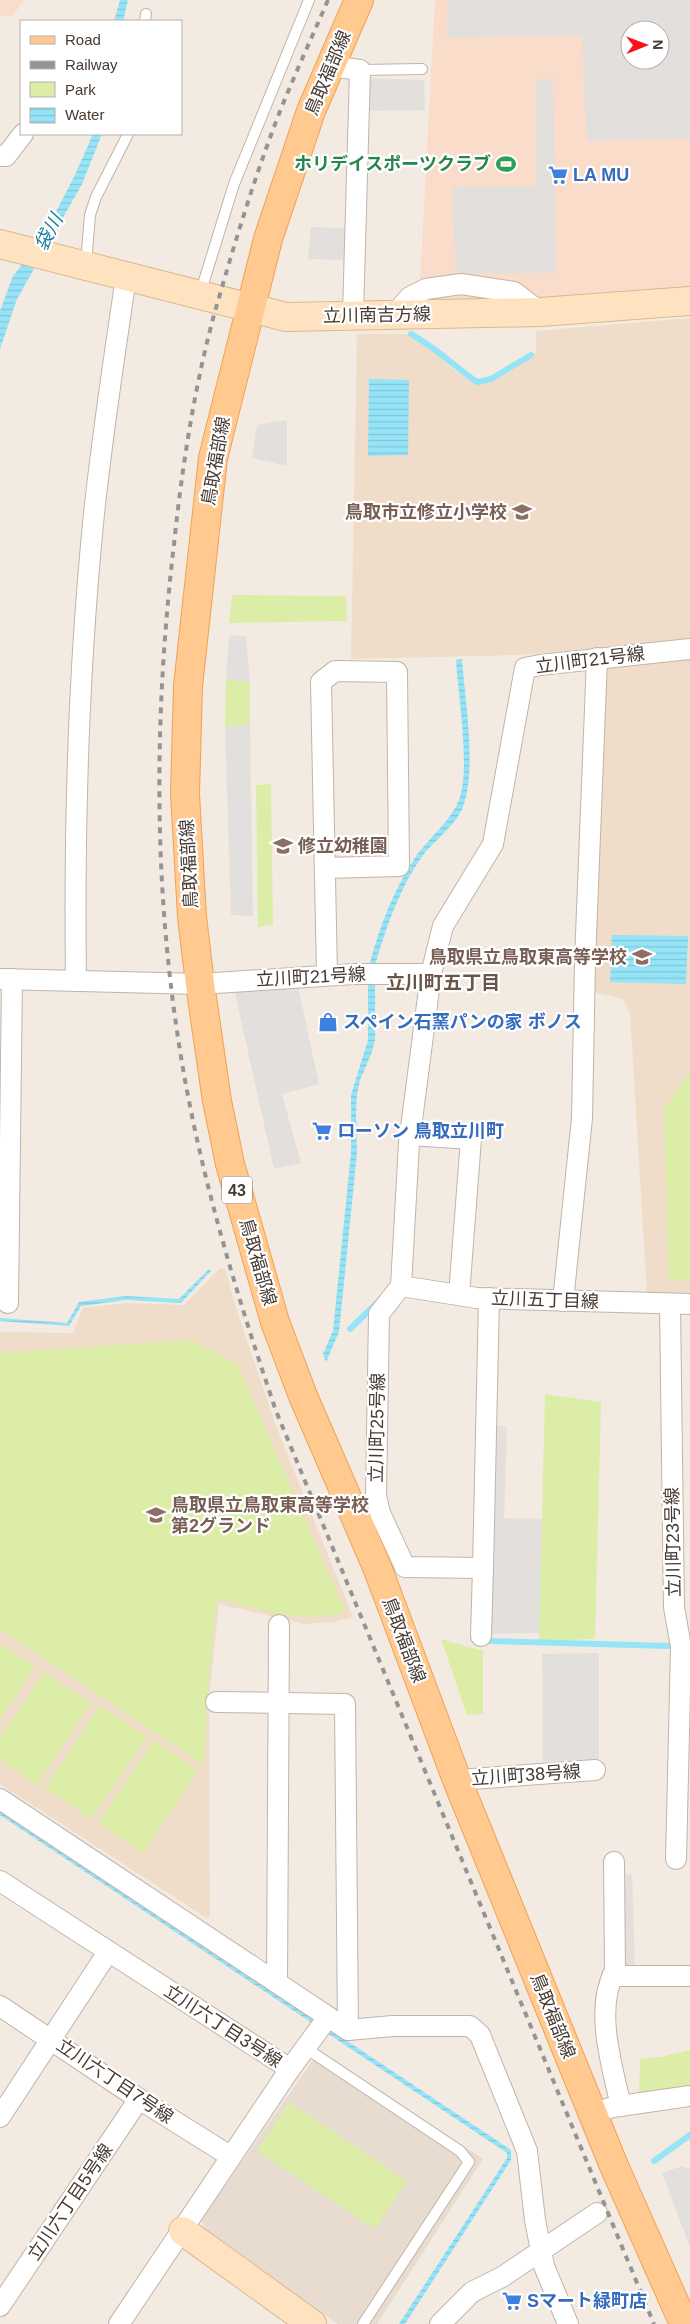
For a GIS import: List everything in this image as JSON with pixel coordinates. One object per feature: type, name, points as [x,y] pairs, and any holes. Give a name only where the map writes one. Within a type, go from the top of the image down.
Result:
[{"type":"main road","name":"鳥取福部線","points":[[359,0],[311,111],[268,238],[213,458],[188,686],[186,794],[192,917],[200,984],[217,1101],[226,1146],[251,1242],[273,1313],[303,1396],[377,1567],[457,1780],[614,2166],[684,2324]]},
{"type":"street","points":[[330,66],[360,70],[353,315]]},
{"type":"street","points":[[0,156],[6,156],[22,135]]},
{"type":"street","name":"立川南吉方線","points":[[4,245],[286,317],[540,312],[690,301]]},
{"type":"street","points":[[76,981],[74,879],[79,731],[93,525],[126,277]]},
{"type":"street","name":"立川町21号線","points":[[6,979],[200,984],[327,975],[431,974],[443,926],[493,844],[525,668],[597,658],[690,649]]},
{"type":"street","points":[[563,1302],[582,1118],[585,961],[597,658]]},
{"type":"street","points":[[325,868],[399,866],[397,672],[334,671],[321,682],[327,975]]},
{"type":"street","points":[[401,1286],[410,1135],[431,974]]},
{"type":"street","points":[[6,979],[8,1304]]},
{"type":"street","points":[[410,1135],[471,1139],[459,1295]]},
{"type":"street","name":"立川五丁目線","points":[[401,1286],[489,1298],[563,1302],[680,1304]]},
{"type":"street","name":"立川町25号線","points":[[401,1286],[379,1314],[376,1496],[380,1513],[405,1567]]},
{"type":"street","points":[[482,1636],[489,1298]]},
{"type":"street","name":"立川町23号線","points":[[676,1859],[684,1779],[681,1647],[674,1607],[681,1480],[680,1304]]},
{"type":"street","points":[[377,1567],[393,1569],[405,1567],[483,1568]]},
{"type":"street","points":[[277,1983],[277,1704],[279,1625]]},
{"type":"street","points":[[216,1702],[345,1704],[348,2030]]},
{"type":"street","name":"立川町38号線","points":[[457,1780],[595,1770]]},
{"type":"street","points":[[0,1799],[277,1983],[325,2023],[348,2030],[393,2026],[470,2026],[480,2035],[527,2150],[540,2251],[544,2266],[568,2324]]},
{"type":"street","points":[[614,1862],[615,1971],[608,1983],[605,2038],[621,2106]]},
{"type":"street","name":"立川六丁目3号線","points":[[0,1881],[290,2069],[119,2324]]},
{"type":"street","points":[[0,2117],[108,1952]]},
{"type":"street","points":[[612,1976],[690,1976]]},
{"type":"street","name":"立川六丁目7号線","points":[[0,2006],[139,2099],[230,2156]]},
{"type":"street","points":[[290,2069],[325,2023]]},
{"type":"street","points":[[594,2113],[621,2106],[690,2096]]},
{"type":"street","name":"立川六丁目5号線","points":[[0,2306],[139,2099]]},
{"type":"street","points":[[440,2324],[472,2292],[502,2277],[597,2213]]},
{"type":"street","points":[[183,2230],[312,2324]]},
{"type":"lane","points":[[199,296],[234,184],[309,0]]},
{"type":"lane","points":[[360,70],[422,69]]},
{"type":"lane","points":[[78,265],[87,238],[93,206],[110,165],[127,135]]},
{"type":"lane","points":[[313,2053],[460,2151],[469,2162],[363,2324]]},
{"type":"shaded area","points":[[0,0],[24,0],[12,17],[0,15]]},
{"type":"shaded area","name":"LA MU","points":[[435,0],[690,0],[690,290],[419,301]]},
{"type":"shaded area","points":[[448,0],[690,0],[690,138],[587,141],[582,35],[447,38]]},
{"type":"shaded area","points":[[364,78],[424,80],[425,110],[364,111]]},
{"type":"shaded area","points":[[553,79],[556,273],[456,274],[452,187],[536,186],[536,80]]},
{"type":"shaded area","points":[[311,227],[346,228],[347,260],[308,259]]},
{"type":"shaded area","name":"鳥取市立修立小学校","points":[[690,318],[690,639],[521,655],[351,659],[357,334],[407,334],[424,343],[453,369],[476,384],[501,376],[533,357],[536,351],[536,331]]},
{"type":"shaded area","points":[[287,420],[287,466],[252,458],[257,425]]},
{"type":"shaded area","points":[[229,635],[246,636],[250,682],[226,679]]},
{"type":"shaded area","name":"鳥取県立鳥取東高等学校","points":[[690,656],[690,1295],[647,1294],[630,1014],[623,999],[594,992],[603,668]]},
{"type":"shaded area","points":[[250,724],[253,916],[231,915],[225,727]]},
{"type":"shaded area","points":[[297,982],[319,1084],[282,1094],[301,1163],[274,1169],[234,989]]},
{"type":"shaded area","name":"鳥取県立鳥取東高等学校 第2グランド","points":[[220,1268],[226,1271],[235,1305],[276,1426],[353,1617],[334,1622],[304,1624],[219,1604],[209,1698],[210,1915],[208,1919],[0,1784],[0,1332],[73,1333],[83,1308],[126,1303],[184,1305]]},
{"type":"shaded area","points":[[493,1425],[507,1427],[504,1518],[542,1519],[539,1633],[488,1634]]},
{"type":"shaded area","points":[[599,1653],[599,1760],[543,1761],[542,1654]]},
{"type":"shaded area","points":[[632,1874],[635,1968],[621,1967],[621,1875]]},
{"type":"shaded area","points":[[320,2050],[483,2159],[377,2324],[338,2324],[206,2231],[201,2220]]},
{"type":"shaded area","points":[[682,2166],[690,2169],[690,2247],[662,2173]]},
{"type":"green space","points":[[232,595],[346,596],[347,621],[229,623]]},
{"type":"green space","points":[[226,679],[250,682],[250,724],[225,727]]},
{"type":"green space","points":[[271,784],[273,925],[258,927],[256,785]]},
{"type":"green space","points":[[690,1071],[690,1281],[669,1280],[664,1110]]},
{"type":"green space","name":"鳥取県立鳥取東高等学校 第2グランド","points":[[192,1340],[238,1365],[345,1611],[313,1617],[297,1616],[281,1614],[217,1598],[207,1698],[204,1765],[0,1629],[0,1353]]},
{"type":"green space","points":[[545,1394],[601,1402],[595,1639],[539,1641]]},
{"type":"green space","points":[[441,1639],[483,1651],[483,1714],[467,1715]]},
{"type":"green space","points":[[0,1644],[35,1667],[0,1720]]},
{"type":"green space","points":[[44,1672],[91,1703],[37,1785],[0,1760],[0,1738]]},
{"type":"green space","points":[[100,1705],[147,1737],[91,1819],[45,1788]]},
{"type":"green space","points":[[154,1740],[198,1770],[143,1853],[98,1823]]},
{"type":"green space","points":[[690,2050],[690,2093],[639,2099],[640,2059],[661,2057]]},
{"type":"green space","points":[[289,2102],[407,2181],[375,2229],[257,2151]]},
{"type":"water","points":[[120,0],[128,0],[123,20],[114,20]]},
{"type":"water","name":"袋川","points":[[93,135],[102,135],[82,184],[17,299],[0,349],[0,311],[13,276],[42,239],[74,177]]},
{"type":"water","points":[[369,379],[409,380],[408,455],[368,456]]},
{"type":"water","points":[[462,659],[470,754],[467,791],[463,807],[456,820],[424,854],[408,879],[395,908],[375,966],[369,966],[377,938],[393,896],[407,870],[421,850],[452,814],[460,797],[463,784],[464,749],[456,660]]},
{"type":"water","points":[[612,935],[688,936],[686,984],[610,982]]},
{"type":"water","points":[[368,978],[375,978],[375,1040],[360,1080],[357,1095],[357,1153],[339,1332],[326,1362],[323,1354],[333,1331],[351,1153],[351,1095],[368,1040]]},
{"type":"water","points":[[209,1269],[211,1271],[181,1303],[126,1300],[81,1306],[69,1326],[0,1321],[0,1318],[67,1323],[79,1302],[126,1296],[179,1299]]},
{"type":"water","points":[[0,1810],[511,2150],[511,2160],[405,2324],[399,2324],[507,2158],[507,2153],[0,1815]]},
{"type":"waterway","points":[[411,334],[477,382],[491,379],[531,355]]},
{"type":"waterway","points":[[350,1329],[381,1299]]},
{"type":"waterway","points":[[489,1641],[669,1646]]},
{"type":"waterway","points":[[654,2161],[690,2135]]},
{"type":"railway","points":[[328,0],[280,111],[242,220],[207,343],[185,458],[177,515],[163,666],[159,788],[164,910],[177,1031],[195,1128],[218,1224],[245,1318],[276,1411],[654,2324]]},
{"type":"place","name":"ホリデイスポーツクラブ","points":[[506,164]]},
{"type":"place","name":"LA MU","points":[[558,175]]},
{"type":"place","name":"鳥取市立修立小学校","points":[[522,512]]},
{"type":"place","name":"修立幼稚園","points":[[283,846]]},
{"type":"place","name":"鳥取県立鳥取東高等学校","points":[[642,957]]},
{"type":"place","name":"スペイン石窯パンの家 ボノス","points":[[328,1022]]},
{"type":"place","name":"ローソン 鳥取立川町","points":[[322,1131]]},
{"type":"place","name":"鳥取県立鳥取東高等学校 第2グランド","points":[[156,1515]]},
{"type":"place","name":"Sマート緑町店","points":[[512,2301]]},
{"type":"district","name":"立川町五丁目","points":[[443,982]]}]
